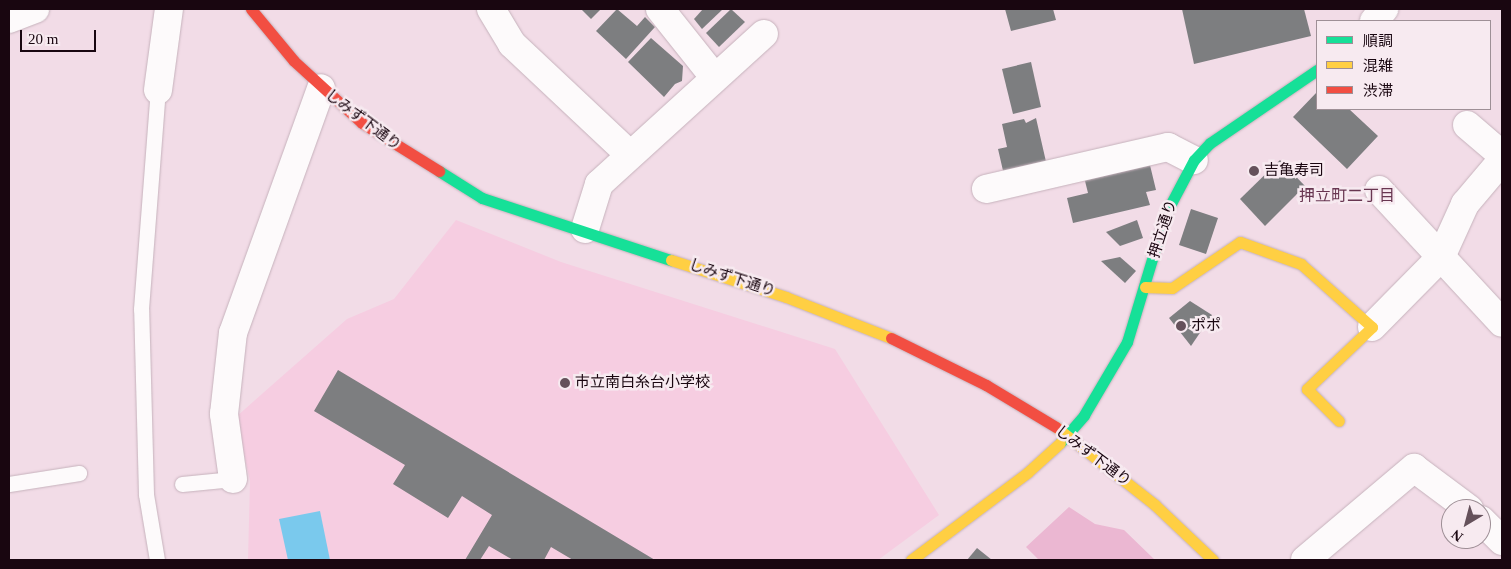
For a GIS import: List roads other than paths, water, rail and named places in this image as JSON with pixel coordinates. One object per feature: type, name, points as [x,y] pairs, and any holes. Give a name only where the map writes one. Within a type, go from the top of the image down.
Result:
[{"type":"street","points":[[9,19],[35,9]]},
{"type":"street","points":[[158,90],[169,9]]},
{"type":"street","name":"しみず下通り","points":[[251,9],[294,61],[321,88],[362,123],[482,198],[585,229],[786,296],[903,343],[986,385],[1068,435],[1155,505],[1213,560]]},
{"type":"street","points":[[490,9],[512,44],[629,154]]},
{"type":"street","points":[[660,9],[714,77]]},
{"type":"street","points":[[1375,20],[1384,9]]},
{"type":"street","points":[[585,229],[599,184],[629,154],[764,34]]},
{"type":"street","name":"押立通り","points":[[911,560],[1028,472],[1068,435],[1084,415],[1127,342],[1166,213],[1194,160],[1210,143],[1316,71]]},
{"type":"street","points":[[233,479],[224,414],[233,333],[321,88]]},
{"type":"street","points":[[1467,125],[1502,155]]},
{"type":"street","points":[[986,189],[1168,147],[1194,160]]},
{"type":"street","points":[[1339,421],[1308,389],[1441,257],[1466,204],[1502,160]]},
{"type":"street","points":[[1378,190],[1502,323]]},
{"type":"street","points":[[1145,287],[1172,288],[1240,242],[1301,264],[1372,327]]},
{"type":"street","points":[[1305,560],[1414,468],[1456,499]]},
{"type":"street","points":[[1491,530],[1502,541]]},
{"type":"lane","points":[[157,560],[146,494],[141,309],[158,90]]},
{"type":"lane","points":[[9,484],[79,473]]},
{"type":"lane","points":[[182,484],[233,479]]},
{"type":"water","points":[[320,511],[330,560],[288,560],[279,519]]},
{"type":"place","name":"吉亀寿司","points":[[1254,171]]},
{"type":"place","name":"ポポ","points":[[1181,326]]},
{"type":"place","name":"市立南白糸台小学校","points":[[565,383]]},
{"type":"district","name":"押立町二丁目","points":[[1347,196]]}]
